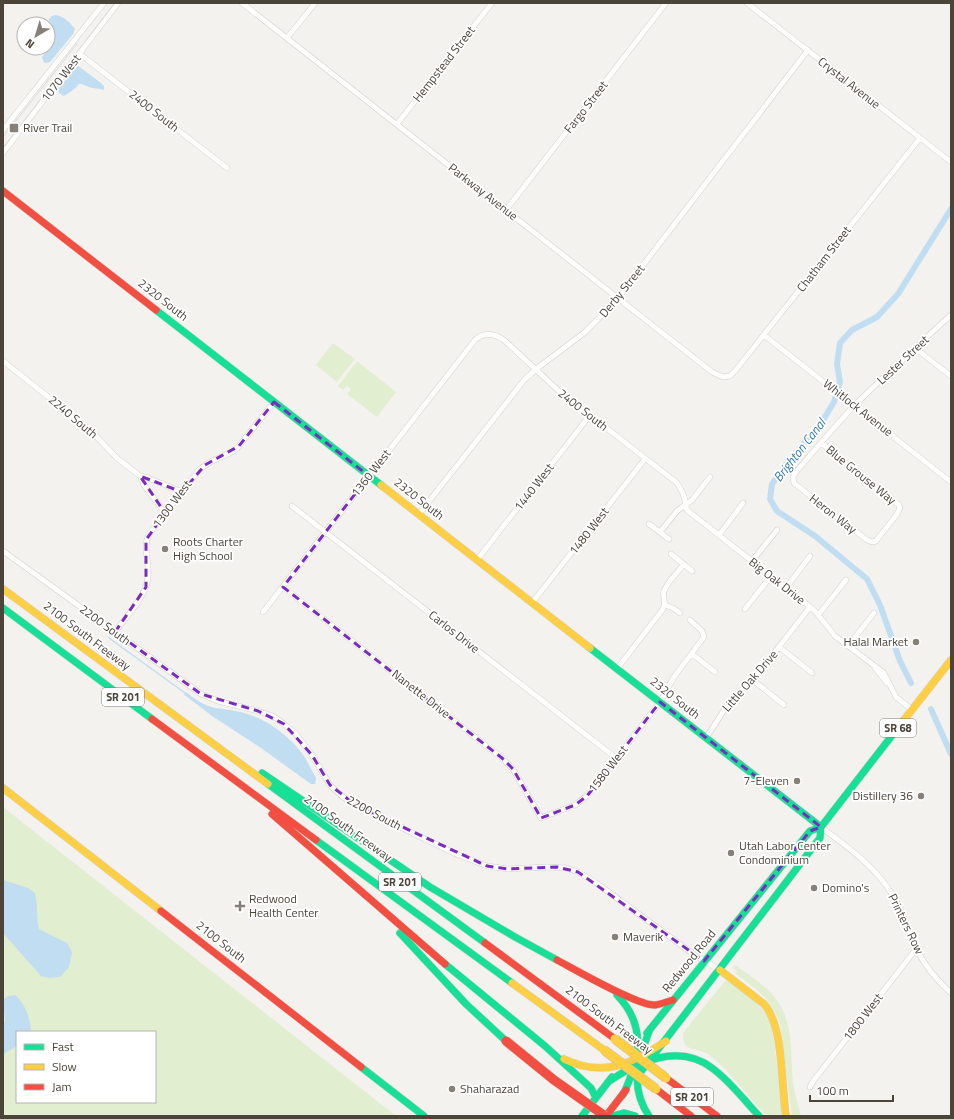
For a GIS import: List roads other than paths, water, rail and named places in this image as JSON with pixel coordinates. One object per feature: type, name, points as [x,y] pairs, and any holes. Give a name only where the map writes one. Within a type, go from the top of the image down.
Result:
[{"type":"main road","name":"2320 South","points":[[3,191],[820,827]]},
{"type":"main road","name":"2100 South Freeway","points":[[3,589],[717,1116]]},
{"type":"main road","name":"SR 201","points":[[3,608],[244,787],[604,1050],[691,1116]]},
{"type":"main road","name":"Redwood Road","points":[[582,1116],[704,961],[768,885],[810,831],[820,827],[951,660]]},
{"type":"main road","points":[[186,724],[217,741],[441,894],[492,924],[596,981],[649,1005],[658,1005],[673,1000]]},
{"type":"main road","points":[[244,787],[290,830],[423,946],[544,1046],[590,1088],[596,1098]]},
{"type":"main road","name":"2100 South","points":[[3,788],[424,1116]]},
{"type":"main road","name":"Redwood Road","points":[[605,1116],[666,1040],[720,970],[769,902],[820,838],[820,827]]},
{"type":"main road","points":[[368,898],[466,1004],[506,1041],[539,1069],[576,1097],[605,1116]]},
{"type":"main road","points":[[720,970],[764,1005],[773,1018],[786,1116]]},
{"type":"main road","points":[[596,981],[622,998],[630,1009],[637,1027],[636,1078],[639,1098],[642,1108],[649,1116]]},
{"type":"main road","points":[[623,1095],[650,1029]]},
{"type":"main road","points":[[608,1082],[666,1040]]},
{"type":"main road","points":[[544,1046],[566,1060],[582,1067],[598,1068],[661,1057],[676,1056],[700,1060],[718,1074],[758,1116]]},
{"type":"main road","points":[[613,1116],[624,1113],[635,1116]]},
{"type":"street","name":"1070 West","points":[[3,130],[104,3]]},
{"type":"street","name":"1070 West","points":[[3,153],[118,3]]},
{"type":"street","name":"Parkway Avenue","points":[[242,3],[712,372],[725,378]]},
{"type":"street","points":[[287,38],[315,3]]},
{"type":"street","name":"Hempstead Street","points":[[397,124],[492,3]]},
{"type":"street","name":"Fargo Street","points":[[506,210],[666,3]]},
{"type":"street","name":"Crystal Avenue","points":[[747,3],[951,162]]},
{"type":"street","name":"Derby Street","points":[[419,514],[521,384],[535,369],[584,333],[618,298],[808,50]]},
{"type":"street","name":"2400 South","points":[[80,54],[227,168]]},
{"type":"street","name":"Chatham Street","points":[[725,378],[732,374],[764,335],[920,138]]},
{"type":"street","name":"Lester Street","points":[[793,480],[795,474],[854,406],[951,314]]},
{"type":"street","name":"2400 South","points":[[480,336],[493,334],[499,336],[560,392],[676,482],[683,494],[685,505]]},
{"type":"street","name":"Whitlock Avenue","points":[[764,335],[951,482]]},
{"type":"street","name":"1360 West","points":[[263,612],[470,346],[480,336]]},
{"type":"street","points":[[915,348],[951,376]]},
{"type":"street","name":"2240 South","points":[[3,361],[90,430],[117,458],[140,476],[182,492]]},
{"type":"street","name":"1300 West","points":[[115,632],[146,587],[149,576],[146,540],[149,534],[192,478],[205,465],[234,451],[240,446],[274,402]]},
{"type":"street","name":"1440 West","points":[[477,560],[590,415]]},
{"type":"street","name":"Blue Grouse Way","points":[[821,443],[896,502],[900,508],[876,541]]},
{"type":"street","name":"1480 West","points":[[532,603],[645,458]]},
{"type":"street","name":"2240 South","points":[[140,476],[144,485],[165,513]]},
{"type":"street","points":[[660,532],[677,511],[692,500],[710,477]]},
{"type":"street","name":"Heron Way","points":[[793,480],[802,490],[867,540],[872,542],[876,541]]},
{"type":"street","points":[[719,535],[744,503]]},
{"type":"street","name":"Big Oak Drive","points":[[685,505],[687,510],[819,614],[830,632],[875,667],[896,697],[912,710]]},
{"type":"street","name":"Carlos Drive","points":[[292,506],[616,758]]},
{"type":"street","points":[[649,524],[669,539]]},
{"type":"street","points":[[752,561],[777,530]]},
{"type":"street","name":"2200 South","points":[[3,551],[201,694],[218,701],[273,716],[296,734],[330,784],[343,797],[357,806],[456,854],[487,866],[513,869],[558,866],[578,872],[595,882],[704,961],[720,970]]},
{"type":"street","points":[[671,554],[692,570]]},
{"type":"street","points":[[786,588],[810,556]]},
{"type":"street","points":[[617,669],[662,612],[665,605],[665,589],[684,564]]},
{"type":"street","points":[[745,609],[771,576]]},
{"type":"street","points":[[819,614],[846,580]]},
{"type":"street","name":"Nanette Drive","points":[[282,587],[502,758],[513,769],[541,818]]},
{"type":"street","points":[[665,605],[680,613]]},
{"type":"street","name":"Little Oak Drive","points":[[706,738],[732,698],[753,680],[810,607]]},
{"type":"street","points":[[848,646],[874,613]]},
{"type":"street","name":"1580 West","points":[[541,818],[575,805],[587,796],[660,702],[674,677],[702,640],[704,634],[701,629],[690,620]]},
{"type":"street","points":[[779,647],[812,673]]},
{"type":"street","points":[[692,654],[715,672]]},
{"type":"street","points":[[753,680],[784,705]]},
{"type":"street","name":"Printers Row","points":[[820,827],[868,865],[880,877],[899,906],[916,949],[934,976],[951,993]]},
{"type":"street","name":"1800 West","points":[[810,1087],[916,949]]},
{"type":"water","points":[[56,15],[67,20],[75,29],[73,34],[56,55],[56,16],[52,16]]},
{"type":"water","points":[[55,56],[50,62],[44,63],[42,57]]},
{"type":"water","points":[[77,65],[101,83],[104,86],[104,90],[79,84],[64,96],[59,93],[58,90]]},
{"type":"water","points":[[186,692],[196,700],[208,706],[249,714],[274,727],[288,738],[301,752],[316,778],[315,784],[311,784],[261,748],[212,716],[184,695]]},
{"type":"water","points":[[3,880],[28,888],[35,893],[39,929],[67,943],[72,952],[69,967],[60,977],[49,978],[41,976],[3,933]]},
{"type":"water","points":[[15,995],[22,1002],[27,1012],[31,1031],[16,1031],[16,1047],[3,1054],[3,1024],[5,1021],[3,1000],[8,996]]},
{"type":"waterway","name":"Brighton Canal","points":[[911,683],[900,661],[880,605],[867,579],[815,536],[777,511],[770,499],[772,484],[820,425],[834,402],[840,382],[837,364],[840,343],[852,330],[877,317],[898,294],[951,209]]},
{"type":"waterway","points":[[109,638],[185,693]]},
{"type":"waterway","name":"Brighton Canal","points":[[931,709],[951,754]]},
{"type":"tram line","points":[[3,148],[115,3]]},
{"type":"tram line","points":[[3,137],[77,44]]},
{"type":"place","name":"River Trail","points":[[14,128]]},
{"type":"place","name":"Roots Charter High School","points":[[165,549]]},
{"type":"place","name":"Halal Market","points":[[916,642]]},
{"type":"place","name":"7-Eleven","points":[[797,781]]},
{"type":"place","name":"Distillery 36","points":[[921,796]]},
{"type":"place","name":"Utah Labor Center Condominium","points":[[731,853]]},
{"type":"place","name":"Domino's","points":[[814,888]]},
{"type":"place","name":"Redwood Health Center","points":[[240,906]]},
{"type":"place","name":"Maverik","points":[[615,937]]},
{"type":"place","name":"Shaharazad","points":[[452,1089]]}]
